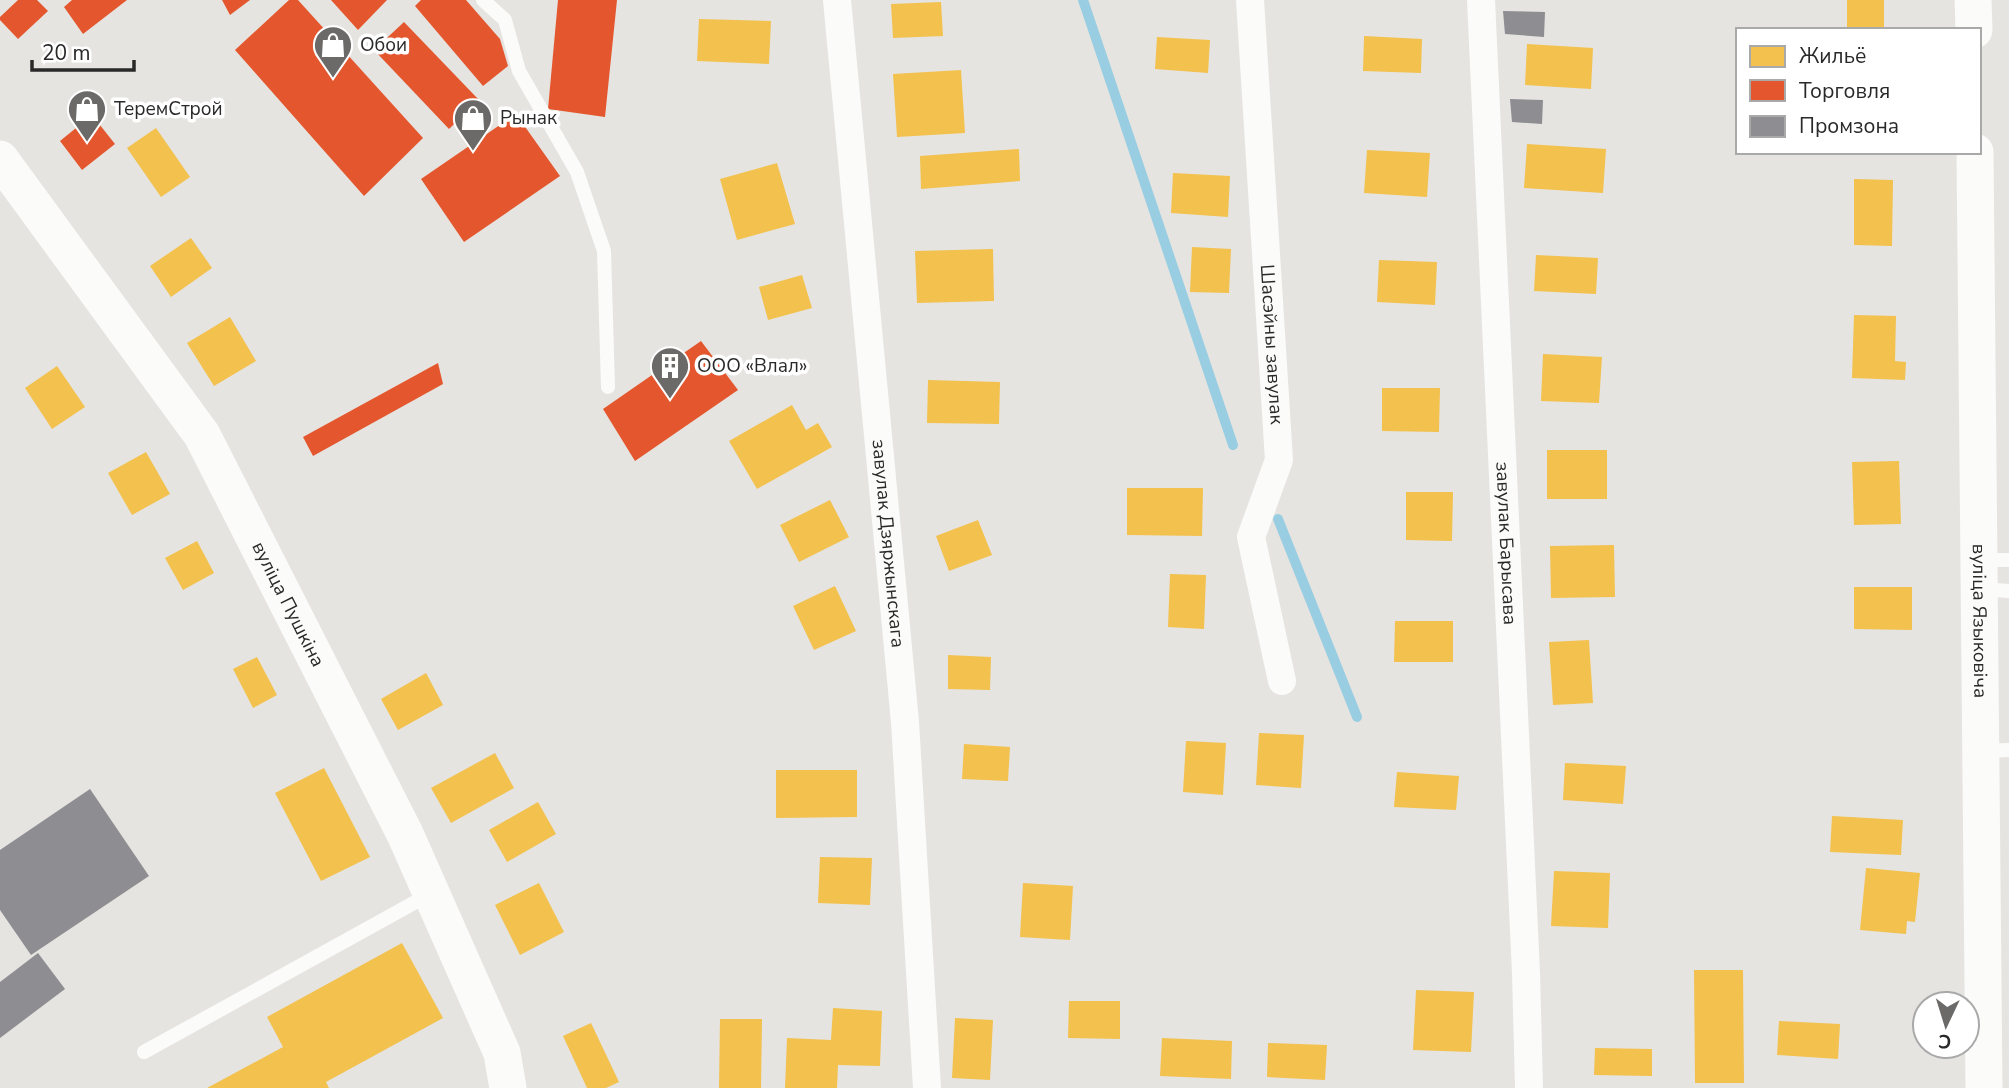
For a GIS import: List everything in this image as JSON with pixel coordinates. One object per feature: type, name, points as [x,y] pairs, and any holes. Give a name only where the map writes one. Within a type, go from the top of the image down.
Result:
[{"type":"street","name":"завулак Дзяржынскага","points":[[837,0],[905,722],[927,1088]]},
{"type":"street","name":"Шасэйны завулак","points":[[1250,0],[1279,460],[1251,537],[1282,681]]},
{"type":"street","name":"завулак Барысава","points":[[1481,0],[1529,1088]]},
{"type":"street","points":[[1973,0],[1974,28]]},
{"type":"street","name":"вуліца Языковіча","points":[[1975,154],[1995,575],[1995,750],[1984,1088]]},
{"type":"street","name":"вуліца Пушкіна","points":[[3,170],[202,435],[405,834],[502,1054],[508,1088]]},
{"type":"lane","points":[[483,0],[505,20],[519,71],[576,172],[604,251],[608,387]]},
{"type":"lane","points":[[144,1052],[431,894]]},
{"type":"building: Жильё","points":[[1847,0],[1884,0],[1884,28],[1847,28]]},
{"type":"building: Жильё","points":[[941,2],[943,36],[893,38],[891,4]]},
{"type":"building: Жильё","points":[[699,19],[771,21],[769,64],[697,61]]},
{"type":"building: Жильё","points":[[1364,36],[1422,39],[1421,73],[1363,71]]},
{"type":"building: Жильё","points":[[1157,37],[1210,40],[1208,73],[1155,69]]},
{"type":"building: Жильё","points":[[1527,44],[1593,48],[1591,89],[1525,85]]},
{"type":"building: Жильё","points":[[961,70],[965,133],[897,137],[893,74]]},
{"type":"building: Жильё","points":[[156,128],[190,177],[161,197],[127,148]]},
{"type":"building: Жильё","points":[[1527,144],[1606,149],[1603,193],[1524,188]]},
{"type":"building: Жильё","points":[[1019,149],[1020,181],[921,189],[920,156]]},
{"type":"building: Жильё","points":[[1367,150],[1430,153],[1427,197],[1364,193]]},
{"type":"building: Жильё","points":[[777,163],[795,224],[737,240],[720,179]]},
{"type":"building: Жильё","points":[[1173,173],[1230,176],[1228,217],[1171,213]]},
{"type":"building: Жильё","points":[[1854,179],[1893,180],[1892,246],[1854,245]]},
{"type":"building: Жильё","points":[[191,238],[212,268],[171,297],[150,266]]},
{"type":"building: Жильё","points":[[1192,247],[1231,249],[1229,293],[1190,292]]},
{"type":"building: Жильё","points":[[993,249],[994,301],[917,303],[915,251]]},
{"type":"building: Жильё","points":[[1536,255],[1598,258],[1596,294],[1534,291]]},
{"type":"building: Жильё","points":[[1379,260],[1437,262],[1435,305],[1377,302]]},
{"type":"building: Жильё","points":[[802,275],[812,308],[768,320],[759,287]]},
{"type":"building: Жильё","points":[[1854,315],[1896,316],[1895,361],[1906,362],[1905,380],[1852,378]]},
{"type":"building: Жильё","points":[[230,317],[256,361],[214,386],[187,343]]},
{"type":"building: Жильё","points":[[1543,354],[1602,357],[1599,403],[1541,401]]},
{"type":"building: Жильё","points":[[57,366],[85,407],[52,429],[25,388]]},
{"type":"building: Жильё","points":[[928,380],[1000,382],[999,424],[927,423]]},
{"type":"building: Жильё","points":[[1382,388],[1440,388],[1439,432],[1382,431]]},
{"type":"building: Жильё","points":[[792,405],[806,430],[818,423],[832,447],[757,489],[729,441]]},
{"type":"building: Жильё","points":[[1547,450],[1607,450],[1607,499],[1547,499]]},
{"type":"building: Жильё","points":[[146,452],[170,494],[132,515],[108,473]]},
{"type":"building: Жильё","points":[[1899,461],[1901,524],[1854,525],[1852,462]]},
{"type":"building: Жильё","points":[[1127,488],[1203,488],[1202,536],[1127,535]]},
{"type":"building: Жильё","points":[[1406,492],[1453,492],[1452,541],[1406,540]]},
{"type":"building: Жильё","points":[[830,500],[849,537],[799,562],[780,525]]},
{"type":"building: Жильё","points":[[978,520],[992,555],[949,571],[936,536]]},
{"type":"building: Жильё","points":[[197,541],[214,573],[183,590],[165,558]]},
{"type":"building: Жильё","points":[[1614,545],[1615,597],[1551,598],[1550,546]]},
{"type":"building: Жильё","points":[[1170,574],[1206,575],[1204,629],[1168,627]]},
{"type":"building: Жильё","points":[[835,586],[856,631],[814,650],[793,606]]},
{"type":"building: Жильё","points":[[1854,587],[1912,587],[1912,630],[1854,629]]},
{"type":"building: Жильё","points":[[1395,621],[1453,621],[1453,662],[1394,662]]},
{"type":"building: Жильё","points":[[1589,640],[1593,703],[1553,705],[1549,642]]},
{"type":"building: Жильё","points":[[948,655],[991,657],[990,690],[948,689]]},
{"type":"building: Жильё","points":[[257,657],[277,695],[253,708],[233,669]]},
{"type":"building: Жильё","points":[[426,673],[443,705],[398,730],[381,699]]},
{"type":"building: Жильё","points":[[1259,733],[1304,735],[1301,788],[1256,785]]},
{"type":"building: Жильё","points":[[1186,741],[1226,743],[1223,795],[1183,792]]},
{"type":"building: Жильё","points":[[964,744],[1010,747],[1008,781],[962,779]]},
{"type":"building: Жильё","points":[[495,753],[514,788],[451,823],[431,788]]},
{"type":"building: Жильё","points":[[1565,763],[1626,766],[1623,804],[1563,800]]},
{"type":"building: Жильё","points":[[324,768],[370,857],[321,881],[275,793]]},
{"type":"building: Жильё","points":[[776,770],[857,770],[857,817],[776,818]]},
{"type":"building: Жильё","points":[[1397,772],[1459,776],[1456,810],[1394,807]]},
{"type":"building: Жильё","points":[[538,802],[556,834],[507,862],[489,830]]},
{"type":"building: Жильё","points":[[1832,816],[1903,820],[1901,855],[1830,852]]},
{"type":"building: Жильё","points":[[820,857],[872,858],[870,905],[818,903]]},
{"type":"building: Жильё","points":[[1866,868],[1920,873],[1915,922],[1907,921],[1906,934],[1860,930]]},
{"type":"building: Жильё","points":[[1554,871],[1610,873],[1608,928],[1551,926]]},
{"type":"building: Жильё","points":[[539,883],[564,932],[520,955],[495,905]]},
{"type":"building: Жильё","points":[[1023,883],[1073,886],[1070,940],[1020,937]]},
{"type":"building: Жильё","points":[[402,943],[443,1018],[326,1082],[329,1088],[207,1088],[283,1047],[267,1017]]},
{"type":"building: Жильё","points":[[1694,970],[1743,970],[1744,1083],[1695,1083]]},
{"type":"building: Жильё","points":[[1416,990],[1474,992],[1471,1052],[1413,1050]]},
{"type":"building: Жильё","points":[[1069,1001],[1120,1001],[1120,1039],[1068,1038]]},
{"type":"building: Жильё","points":[[833,1008],[882,1011],[880,1066],[838,1065],[837,1088],[785,1088],[787,1038],[831,1040]]},
{"type":"building: Жильё","points":[[955,1018],[993,1020],[990,1080],[952,1078]]},
{"type":"building: Жильё","points":[[720,1019],[762,1019],[761,1088],[719,1088]]},
{"type":"building: Жильё","points":[[1779,1021],[1840,1024],[1838,1059],[1777,1055]]},
{"type":"building: Жильё","points":[[591,1023],[619,1082],[606,1088],[587,1088],[563,1036]]},
{"type":"building: Жильё","points":[[1162,1038],[1232,1041],[1231,1079],[1160,1076]]},
{"type":"building: Жильё","points":[[1268,1043],[1327,1045],[1325,1080],[1267,1077]]},
{"type":"building: Жильё","points":[[1595,1048],[1652,1049],[1652,1076],[1594,1075]]},
{"type":"building: Торговля","points":[[18,0],[37,0],[48,11],[18,39],[0,17]]},
{"type":"building: Торговля","points":[[72,0],[127,0],[83,34],[64,7]]},
{"type":"building: Торговля","points":[[222,0],[250,0],[230,15]]},
{"type":"building: Торговля","points":[[289,0],[298,0],[423,138],[364,196],[235,50]]},
{"type":"building: Торговля","points":[[331,0],[387,0],[358,30]]},
{"type":"building: Торговля","points":[[421,0],[466,0],[500,39],[508,66],[483,86],[415,6]]},
{"type":"building: Торговля","points":[[558,0],[617,0],[605,117],[548,109]]},
{"type":"building: Торговля","points":[[404,22],[479,100],[449,129],[374,50]]},
{"type":"building: Торговля","points":[[516,114],[560,176],[464,242],[421,179]]},
{"type":"building: Торговля","name":"ТеремСтрой","points":[[92,115],[115,144],[82,170],[60,141]]},
{"type":"building: Торговля","name":"ООО «Влал»","points":[[701,341],[738,390],[635,461],[603,409]]},
{"type":"building: Торговля","points":[[438,363],[443,384],[313,456],[303,437]]},
{"type":"building: Промзона","points":[[1503,11],[1545,12],[1544,37],[1505,34]]},
{"type":"building: Промзона","points":[[1510,99],[1543,100],[1542,124],[1512,122]]},
{"type":"building: Промзона","points":[[90,789],[149,876],[31,955],[0,910],[0,850]]},
{"type":"building: Промзона","points":[[38,953],[65,989],[0,1038],[0,982]]},
{"type":"waterway","points":[[1083,0],[1233,445]]},
{"type":"waterway","points":[[1278,519],[1357,717]]},
{"type":"place","name":"Обои","points":[[333,79]]},
{"type":"place","name":"ТеремСтрой","points":[[87,143]]},
{"type":"place","name":"Рынак","points":[[473,152]]},
{"type":"place","name":"ООО «Влал»","points":[[670,400]]}]
